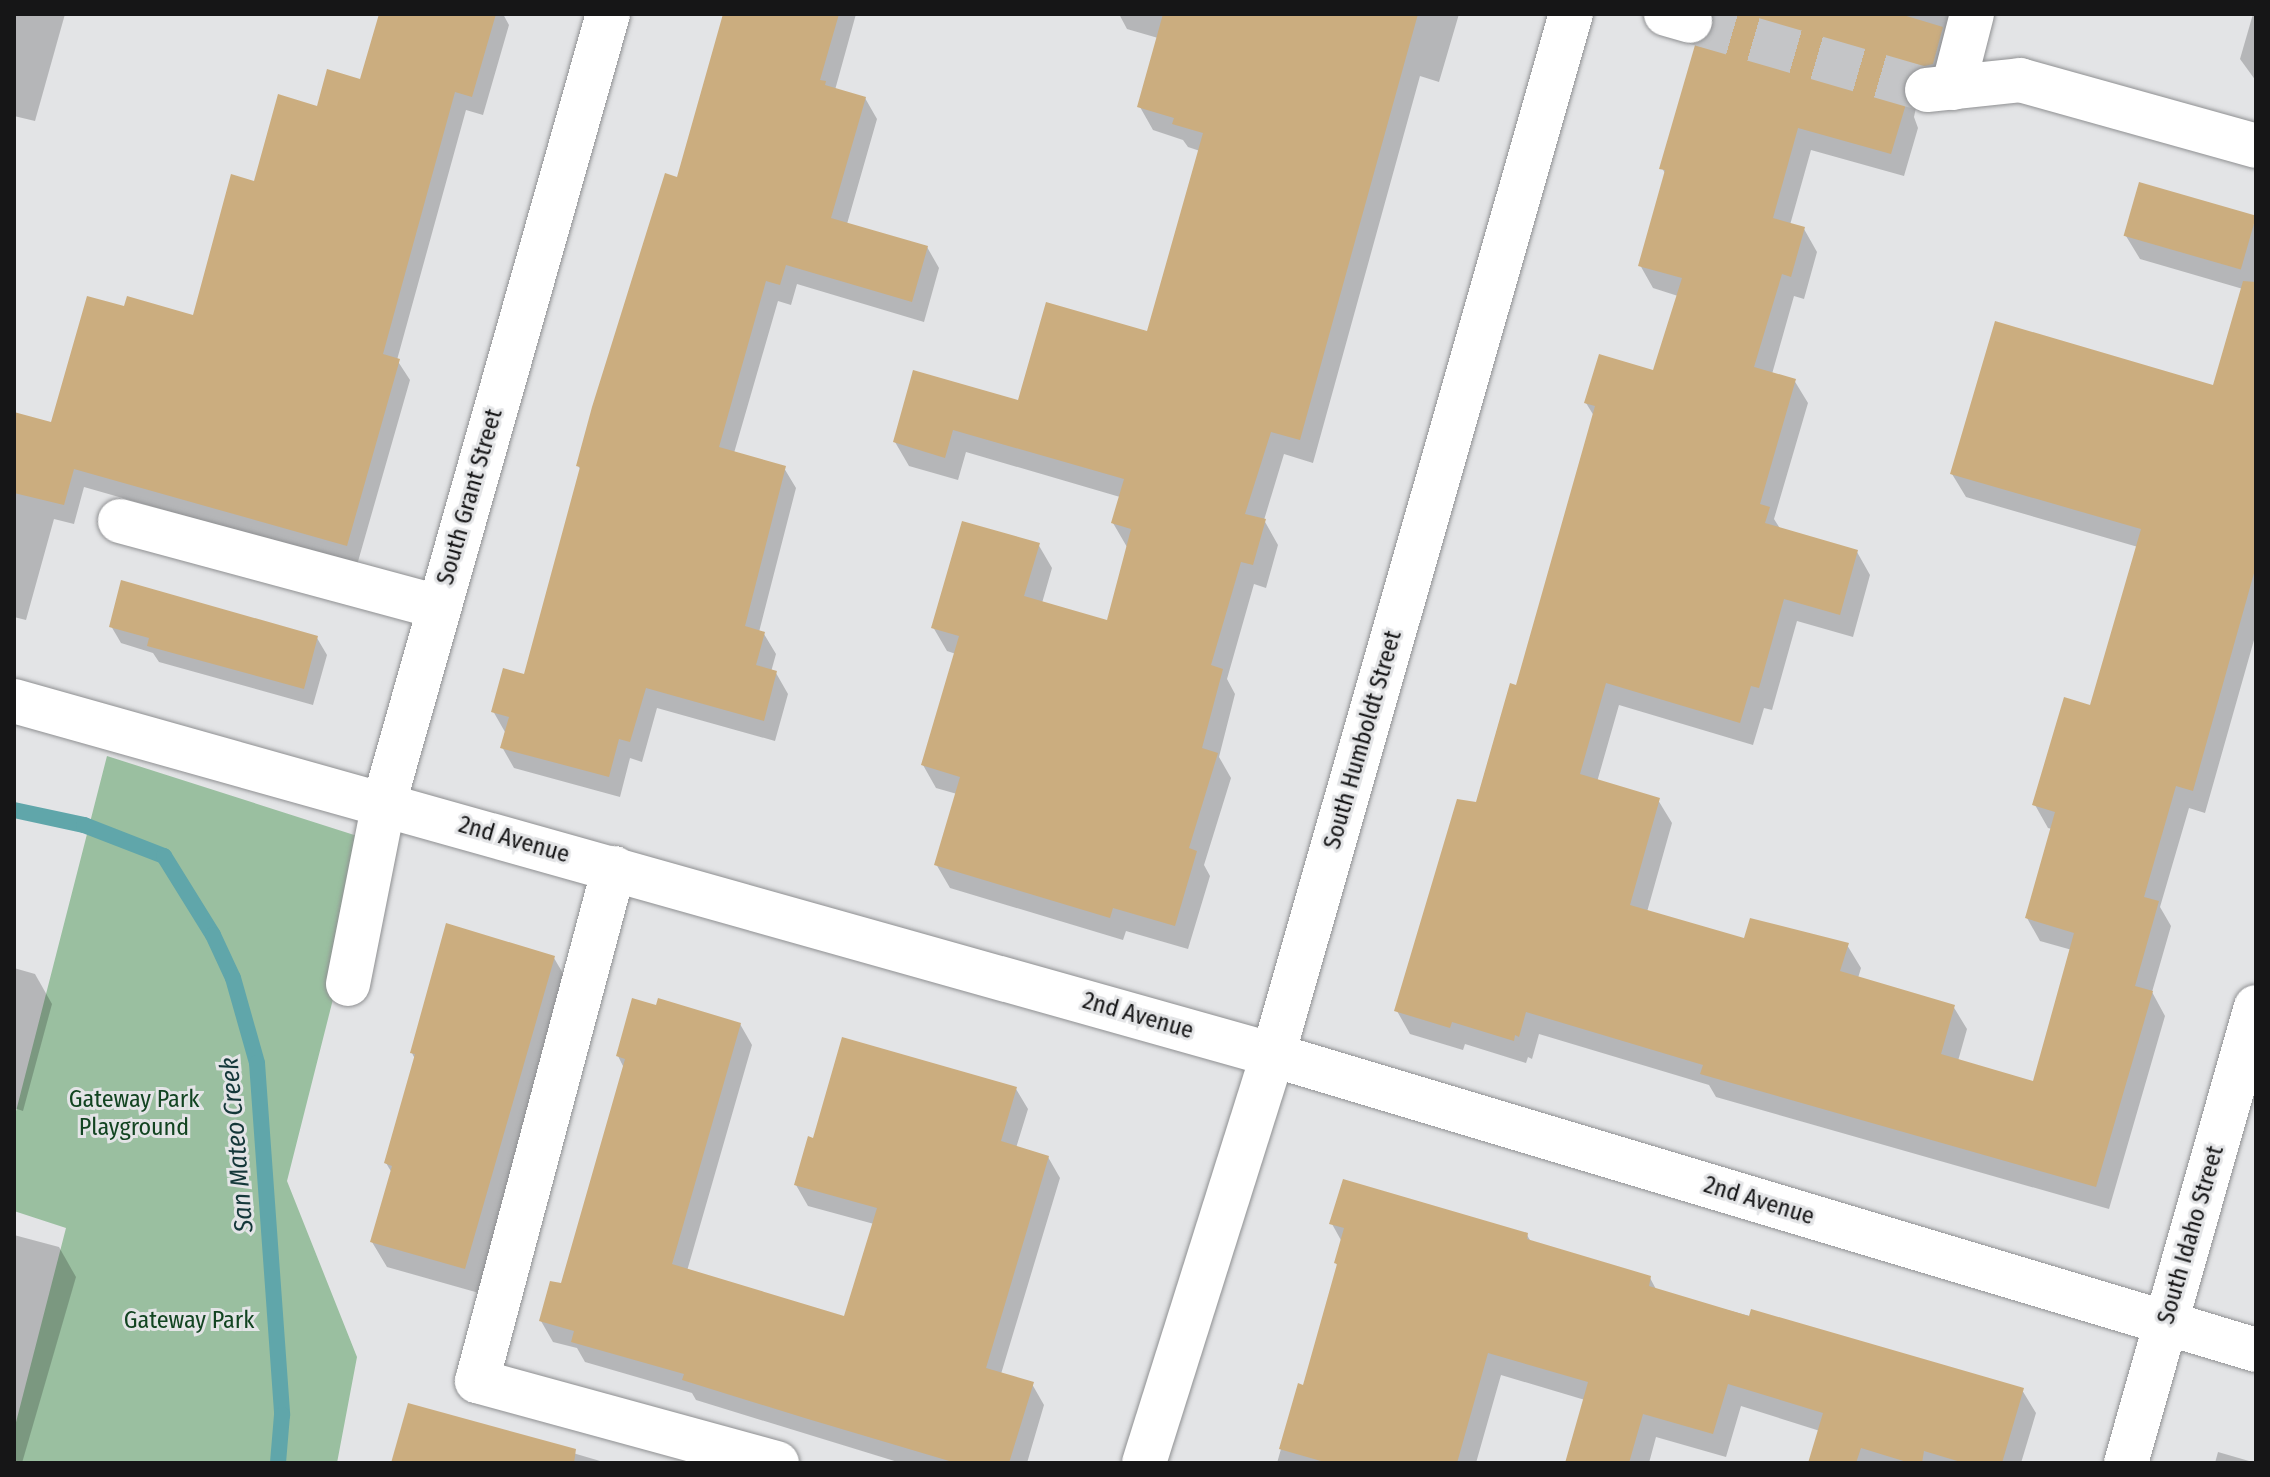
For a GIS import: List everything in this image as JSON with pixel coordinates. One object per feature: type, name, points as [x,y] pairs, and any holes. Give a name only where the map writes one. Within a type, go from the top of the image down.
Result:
[{"type":"street","name":"South Grant Street","points":[[348,984],[384,803],[608,14]]},
{"type":"street","name":"South Humboldt Street","points":[[1144,1463],[1273,1055],[1571,14]]},
{"type":"street","points":[[1972,14],[1940,89],[2020,80],[2256,146]]},
{"type":"street","points":[[120,521],[439,607]]},
{"type":"street","name":"2nd Avenue","points":[[14,701],[1273,1055],[2256,1350]]},
{"type":"street","points":[[614,868],[477,1381],[777,1463]]},
{"type":"street","name":"South Idaho Street","points":[[2126,1463],[2256,1007]]},
{"type":"green space","name":"Gateway Park","points":[[107,756],[373,841],[287,1181],[357,1357],[337,1463],[14,1463],[14,1430],[66,1228],[14,1211],[14,1119]]},
{"type":"building","points":[[379,14],[496,14],[472,97],[455,92],[383,354],[400,359],[347,546],[74,469],[64,505],[14,493],[14,412],[51,422],[87,296],[124,306],[127,296],[193,315],[231,174],[254,181],[278,94],[317,106],[327,69],[360,79]]},
{"type":"building","points":[[723,14],[839,14],[820,80],[826,81],[825,85],[866,97],[831,218],[928,246],[912,302],[786,265],[780,285],[766,281],[719,447],[786,466],[745,626],[765,632],[756,665],[777,671],[764,721],[646,688],[630,742],[619,739],[609,777],[500,748],[509,717],[491,712],[503,668],[524,674],[580,467],[576,466],[592,407],[665,173],[677,177]]},
{"type":"building","points":[[1163,14],[1418,14],[1300,440],[1271,432],[1245,514],[1266,519],[1253,565],[1241,562],[1211,665],[1223,669],[1202,748],[1218,753],[1189,848],[1197,851],[1175,926],[1113,908],[1110,918],[934,865],[960,777],[921,765],[959,636],[931,628],[962,521],[1040,543],[1024,596],[1107,620],[1131,529],[1111,523],[1124,479],[953,430],[945,458],[893,442],[913,370],[1018,400],[1046,302],[1147,331],[1203,133],[1172,124],[1174,118],[1137,107]]},
{"type":"building","points":[[1714,14],[1900,14],[1943,27],[1933,64],[1913,69],[1904,81],[1902,92],[1906,104],[1891,154],[1798,128],[1773,218],[1805,227],[1791,277],[1782,274],[1754,367],[1796,379],[1760,504],[1770,507],[1765,523],[1858,550],[1840,615],[1784,599],[1759,688],[1751,686],[1740,723],[1606,683],[1580,774],[1660,798],[1630,905],[1744,938],[1750,918],[1849,943],[1840,971],[1955,1005],[1941,1054],[2033,1081],[2074,933],[2025,918],[2055,812],[2032,805],[2064,697],[2090,705],[2141,529],[1950,474],[1995,321],[2213,385],[2243,281],[2256,282],[2256,566],[2193,791],[2176,786],[2144,897],[2159,901],[2135,986],[2153,991],[2096,1187],[1700,1074],[1703,1065],[1526,1012],[1519,1037],[1515,1035],[1514,1041],[1452,1022],[1450,1028],[1394,1011],[1457,799],[1476,802],[1510,683],[1516,685],[1595,406],[1584,403],[1599,354],[1653,370],[1682,278],[1638,266],[1665,170],[1659,169],[1695,45],[1707,40],[1714,29]]},
{"type":"building","points":[[2139,182],[2256,216],[2241,269],[2124,236]]},
{"type":"building","points":[[121,580],[318,636],[304,689],[147,646],[149,638],[109,627]]},
{"type":"building","points":[[446,923],[555,956],[465,1269],[370,1242],[392,1166],[384,1163],[415,1054],[410,1053]]},
{"type":"building","points":[[632,998],[656,1005],[658,998],[741,1023],[672,1264],[844,1316],[877,1208],[794,1185],[808,1136],[813,1138],[842,1037],[1017,1087],[1001,1141],[1049,1156],[986,1368],[1034,1382],[1009,1463],[956,1463],[808,1419],[682,1380],[684,1374],[571,1342],[574,1331],[539,1321],[550,1281],[561,1283],[625,1059],[616,1056]]},
{"type":"building","points":[[1343,1179],[1528,1233],[1527,1239],[1651,1276],[1649,1286],[1749,1316],[1751,1309],[2024,1388],[2002,1463],[1964,1463],[1924,1451],[1922,1463],[1910,1463],[1861,1448],[1856,1463],[1808,1463],[1823,1413],[1728,1384],[1713,1434],[1643,1414],[1629,1463],[1565,1463],[1588,1382],[1488,1353],[1457,1463],[1328,1463],[1279,1449],[1298,1383],[1303,1385],[1337,1264],[1334,1263],[1344,1228],[1329,1224]]},
{"type":"building","points":[[408,1403],[576,1449],[574,1463],[391,1463]]},
{"type":"waterway","name":"San Mateo Creek","points":[[14,810],[84,825],[164,856],[213,935],[233,978],[257,1063],[282,1415],[278,1463]]},
{"type":"tunnel","points":[[1690,21],[1927,90]]},
{"type":"park label","name":"Gateway Park Playground","points":[[134,1114]]}]
